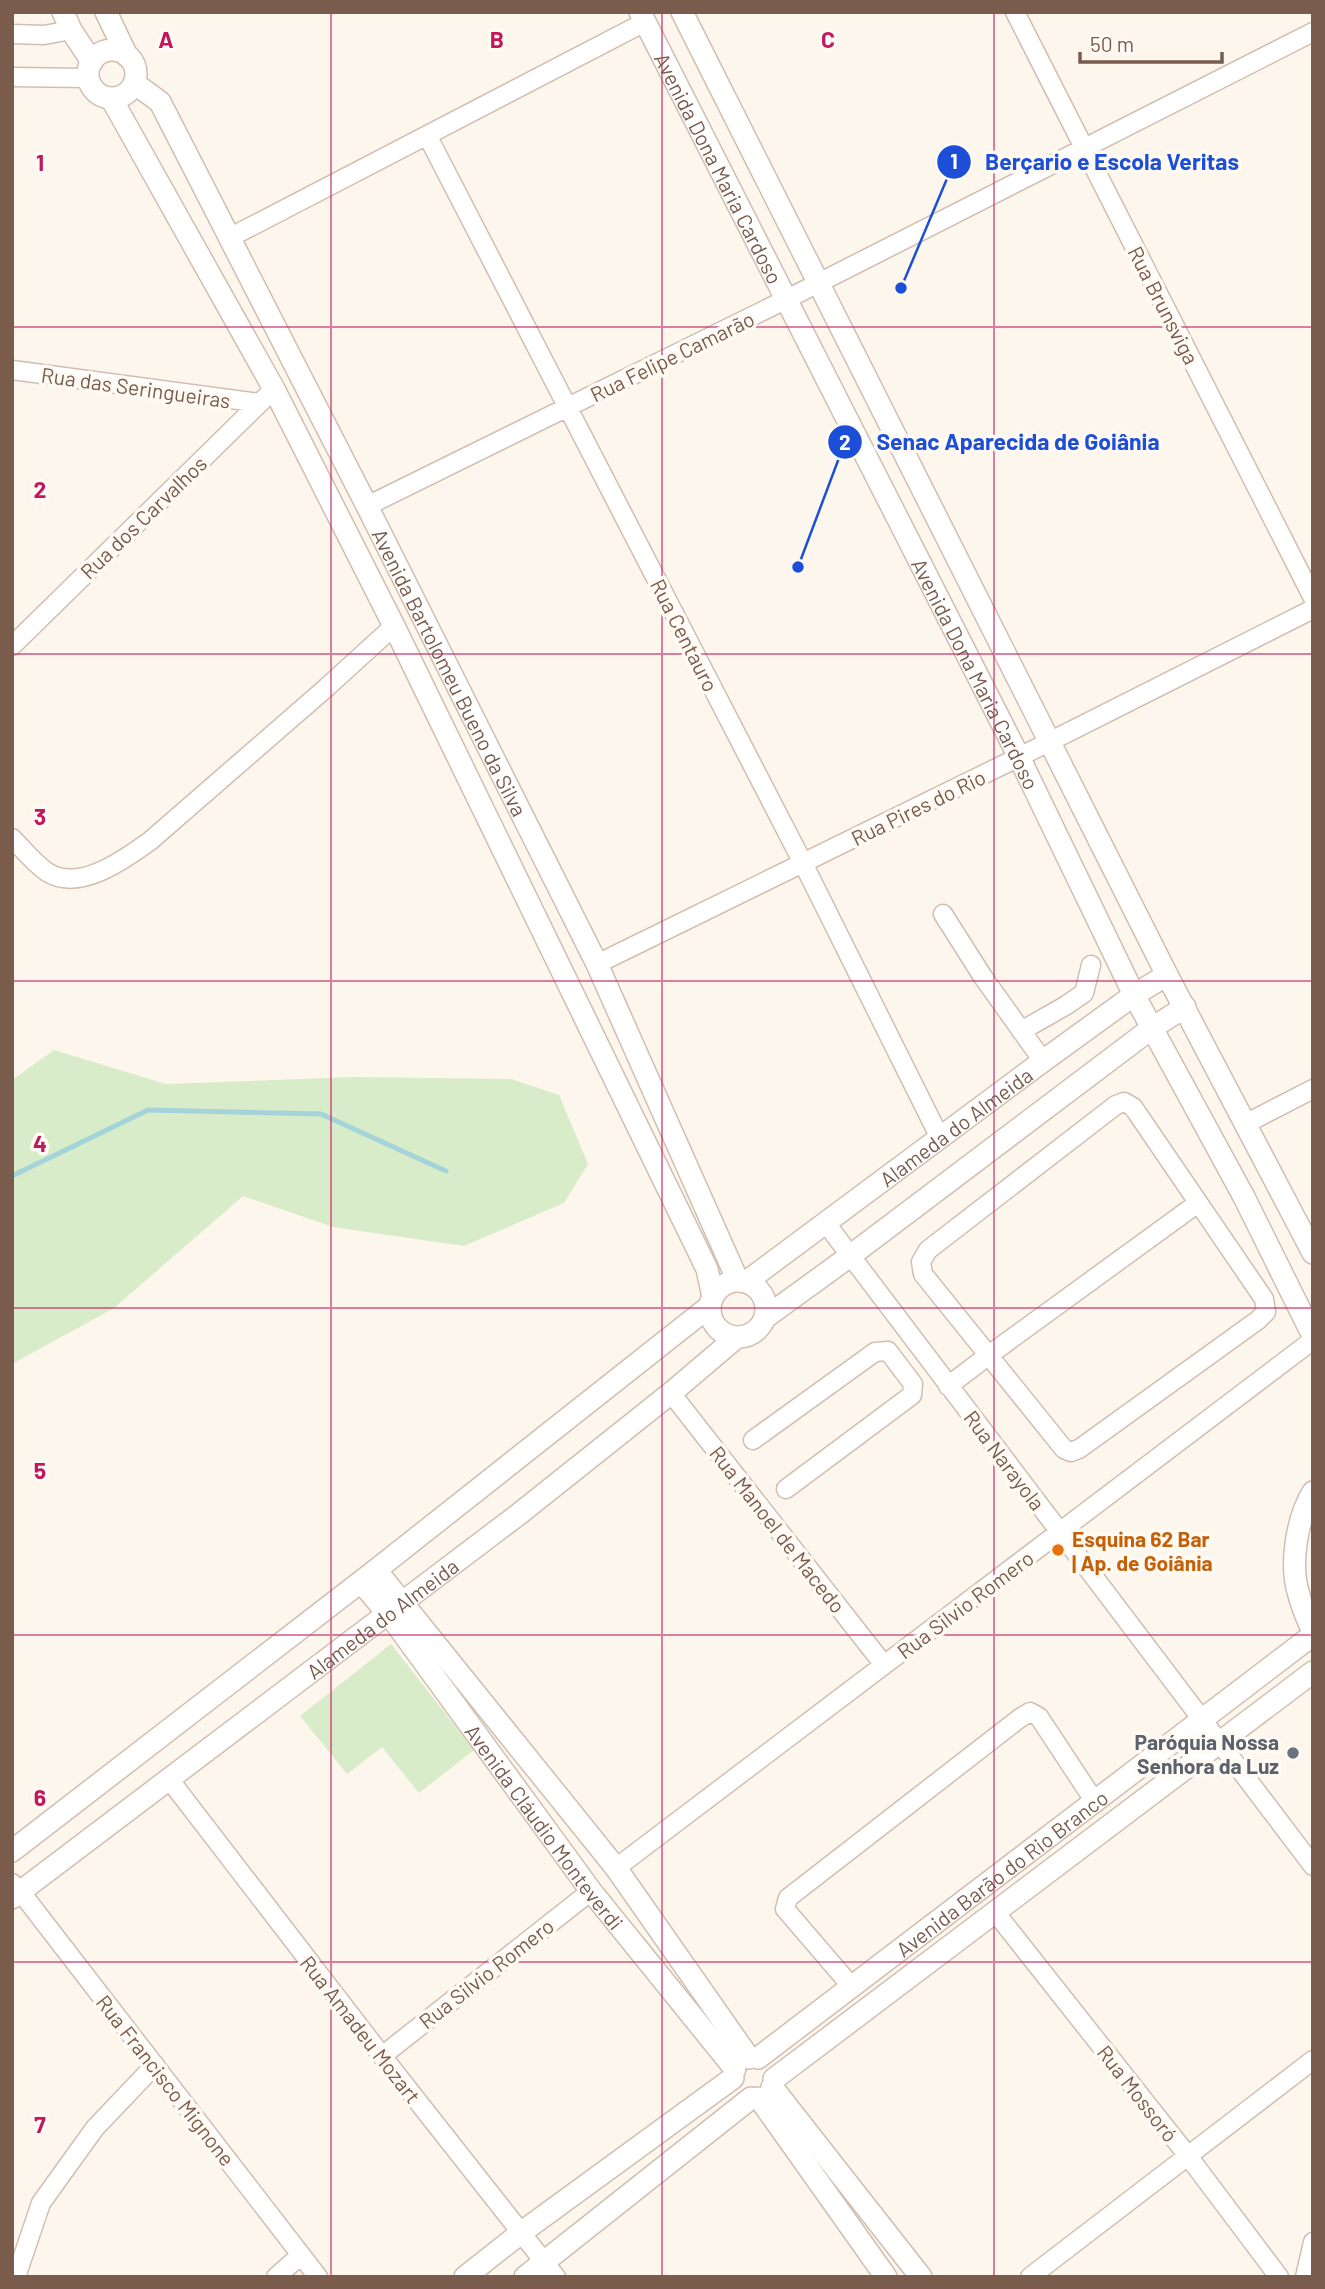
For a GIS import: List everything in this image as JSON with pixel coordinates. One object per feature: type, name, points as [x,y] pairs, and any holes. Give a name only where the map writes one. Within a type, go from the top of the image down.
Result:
[{"type":"street","points":[[106,12],[135,68],[134,83],[125,94],[111,98]]},
{"type":"street","name":"Avenida Dona Maria Cardoso","points":[[682,12],[1167,975],[1313,1253]]},
{"type":"street","name":"Rua Brunsviga","points":[[1015,12],[1313,598]]},
{"type":"street","points":[[229,237],[427,135],[643,17]]},
{"type":"street","name":"Avenida Dona Maria Cardoso","points":[[643,17],[1019,758],[1134,995],[1244,1197],[1313,1338]]},
{"type":"street","points":[[12,34],[44,35],[67,21]]},
{"type":"street","name":"Avenida Bartolomeu Bueno da Silva","points":[[67,21],[90,70],[96,92],[111,98],[267,396],[394,626],[708,1269],[711,1301]]},
{"type":"street","name":"Rua Felipe Camarão","points":[[366,506],[787,299],[1313,32]]},
{"type":"street","points":[[12,77],[90,70],[104,52],[112,51],[127,56]]},
{"type":"street","name":"Avenida Bartolomeu Bueno da Silva","points":[[134,83],[160,102],[366,506],[597,964],[742,1281]]},
{"type":"street","name":"Rua Centauro","points":[[427,135],[803,863],[940,1138]]},
{"type":"street","name":"Rua das Seringueiras","points":[[12,370],[267,396]]},
{"type":"street","name":"Rua dos Carvalhos","points":[[12,646],[267,396]]},
{"type":"street","name":"Rua Pires do Rio","points":[[597,964],[1019,758],[1313,609]]},
{"type":"street","points":[[12,838],[48,873],[62,878],[81,878],[126,859],[161,832],[327,688],[394,626]]},
{"type":"street","points":[[943,914],[983,977],[1043,1061]]},
{"type":"street","points":[[1021,1031],[1084,993],[1091,965]]},
{"type":"street","name":"Alameda do Almeida","points":[[742,1281],[1134,995],[1167,975]]},
{"type":"street","name":"Alameda do Almeida","points":[[766,1317],[1152,1028],[1185,1007]]},
{"type":"street","points":[[1245,1124],[1313,1089]]},
{"type":"street","points":[[1124,1102],[1133,1107],[1266,1306],[1264,1316],[1079,1449],[1071,1452],[1064,1449],[989,1355],[923,1274],[921,1262],[924,1256],[928,1250],[1116,1105],[1124,1102]]},
{"type":"street","points":[[948,1387],[1198,1203]]},
{"type":"street","name":"Rua Narayola","points":[[825,1222],[1313,1866]]},
{"type":"street","points":[[742,1281],[759,1289],[766,1302],[766,1317],[755,1332],[737,1337],[723,1333],[713,1321],[711,1301],[723,1285],[742,1281]]},
{"type":"street","name":"Alameda do Almeida","points":[[12,1851],[369,1576],[711,1301]]},
{"type":"street","name":"Alameda do Almeida","points":[[15,1891],[169,1779],[519,1514],[737,1337]]},
{"type":"street","name":"Rua Silvio Romero","points":[[617,1868],[1313,1338]]},
{"type":"street","points":[[753,1440],[875,1352],[888,1350],[913,1384],[912,1395],[786,1489]]},
{"type":"street","points":[[902,1368],[922,1352]]},
{"type":"street","name":"Rua Manoel de Macedo","points":[[671,1393],[884,1665]]},
{"type":"street","points":[[1313,1492],[1306,1504],[1295,1547],[1297,1592],[1313,1634]]},
{"type":"street","name":"Avenida Cláudio Monteverdi","points":[[369,1576],[617,1868],[744,2066]]},
{"type":"street","name":"Avenida Cláudio Monteverdi","points":[[395,1607],[591,1891],[744,2066]]},
{"type":"street","name":"Avenida Barão do Rio Branco","points":[[466,2277],[522,2232],[852,1987],[1313,1634]]},
{"type":"street","name":"Avenida Barão do Rio Branco","points":[[525,2277],[550,2269],[764,2091],[995,1912],[1313,1672]]},
{"type":"street","points":[[852,1987],[785,1909],[788,1898],[1009,1727],[1030,1712],[1039,1717],[1095,1802]]},
{"type":"street","name":"Rua Amadeu Mozart","points":[[169,1779],[550,2269]]},
{"type":"street","name":"Rua Francisco Mignone","points":[[15,1891],[155,2065],[318,2277]]},
{"type":"street","name":"Rua Silvio Romero","points":[[382,2056],[591,1891]]},
{"type":"street","name":"Rua Mossoró","points":[[995,1912],[1188,2156],[1279,2277]]},
{"type":"street","points":[[1030,2277],[1313,2060]]},
{"type":"street","points":[[16,2277],[41,2203],[94,2128],[155,2065]]},
{"type":"street","points":[[886,2277],[764,2091],[770,2066],[744,2066],[738,2091],[764,2091],[921,2277]]},
{"type":"street","points":[[1305,2277],[1313,2242]]},
{"type":"street","points":[[275,2277],[301,2255]]},
{"type":"green space","points":[[54,1050],[166,1084],[354,1077],[511,1079],[559,1095],[588,1164],[564,1203],[464,1246],[333,1227],[243,1196],[114,1308],[12,1364],[12,1080]]},
{"type":"green space","points":[[391,1644],[474,1750],[419,1793],[382,1747],[347,1774],[300,1716]]},
{"type":"waterway","points":[[12,1176],[148,1110],[321,1114],[446,1171]]},
{"type":"place","name":"Berçario e Escola Veritas","points":[[901,288]]},
{"type":"place","name":"Senac Aparecida de Goiânia","points":[[798,567]]},
{"type":"place","name":"Esquina 62 Bar | Ap. de Goiânia","points":[[1058,1550]]},
{"type":"place","name":"Paróquia Nossa Senhora da Luz","points":[[1293,1753]]}]
